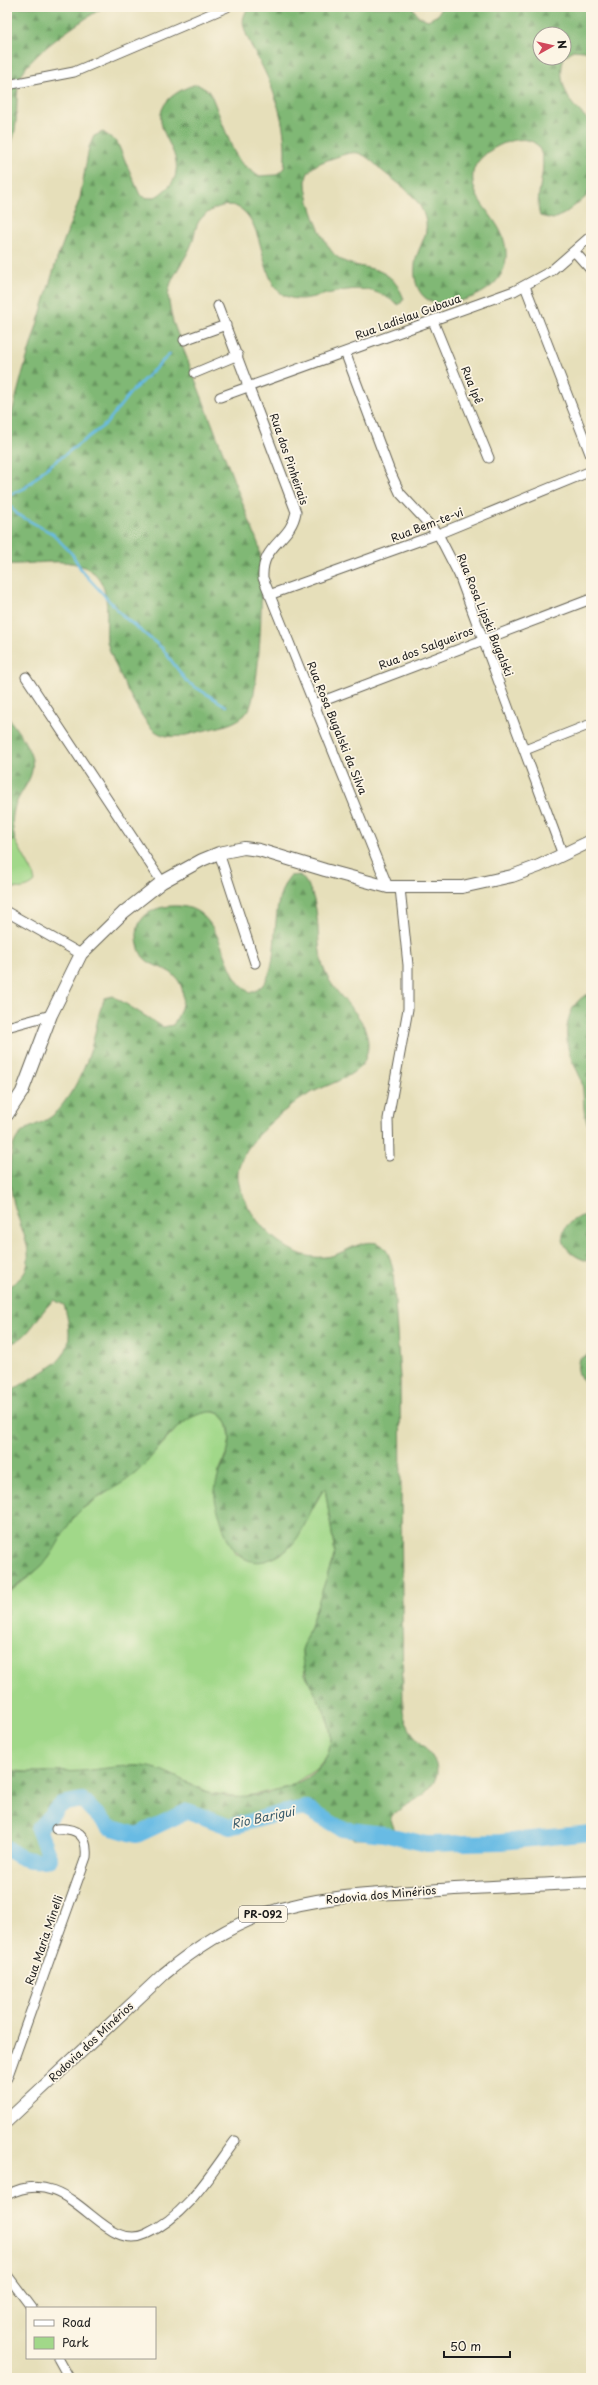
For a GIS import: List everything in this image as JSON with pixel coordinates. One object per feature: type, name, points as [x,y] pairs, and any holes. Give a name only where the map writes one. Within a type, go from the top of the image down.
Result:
[{"type":"main road","points":[[7,1115],[22,1092],[51,1015],[81,954],[124,912],[162,882],[219,853],[244,848],[259,850],[325,870],[394,887],[462,887],[512,876],[563,855],[591,841]]},
{"type":"main road","name":"Rodovia dos Minérios","points":[[7,2121],[185,1956],[209,1940],[263,1914],[294,1905],[338,1897],[591,1882]]},
{"type":"street","points":[[7,85],[74,72],[227,7]]},
{"type":"street","name":"Rua Ladislau Gubaua","points":[[220,397],[433,321],[525,286],[551,271],[591,236]]},
{"type":"street","points":[[574,251],[591,270]]},
{"type":"street","points":[[525,286],[591,456]]},
{"type":"street","name":"Rua dos Pinheirais","points":[[218,306],[250,386],[296,512],[294,524],[270,550],[262,565],[263,578]]},
{"type":"street","name":"Rua Ipê","points":[[433,321],[489,458]]},
{"type":"street","points":[[184,340],[226,325]]},
{"type":"street","name":"Rua Rosa Lipski Bugalski","points":[[345,352],[389,469],[400,492],[438,534],[459,575],[563,855]]},
{"type":"street","points":[[195,373],[238,355]]},
{"type":"street","name":"Rua Bem-te-vi","points":[[269,595],[438,534],[591,471]]},
{"type":"street","name":"Rua Rosa Bugalski da Silva","points":[[263,578],[314,704],[394,887],[408,965],[408,1009],[388,1119],[389,1156]]},
{"type":"street","name":"Rua dos Salgueiros","points":[[314,704],[482,639],[591,599]]},
{"type":"street","points":[[26,677],[162,882]]},
{"type":"street","points":[[525,750],[591,724]]},
{"type":"street","points":[[219,853],[255,963]]},
{"type":"street","points":[[7,912],[81,954]]},
{"type":"street","points":[[7,1027],[51,1015]]},
{"type":"street","name":"Rua Maria Minelli","points":[[7,2078],[86,1857],[87,1845],[83,1837],[75,1830],[66,1828],[56,1829]]},
{"type":"street","points":[[7,2195],[24,2188],[36,2186],[47,2188],[72,2200],[118,2234],[137,2237],[145,2235],[168,2221],[187,2205],[235,2141]]},
{"type":"street","points":[[7,2275],[31,2307]]},
{"type":"street","points":[[59,2359],[69,2378]]},
{"type":"green space","points":[[7,7],[104,7],[83,20],[42,51],[31,61],[23,72],[19,81],[14,135],[12,142],[7,145]]},
{"type":"green space","points":[[249,7],[412,7],[418,16],[428,20],[438,15],[441,7],[591,7],[591,57],[585,51],[572,51],[572,26],[532,26],[532,66],[562,66],[563,83],[567,96],[590,123],[591,188],[586,197],[564,214],[553,219],[540,216],[538,199],[543,164],[539,148],[533,142],[513,140],[502,144],[482,157],[476,165],[473,173],[473,183],[479,199],[499,228],[503,237],[506,251],[505,264],[501,275],[484,292],[459,301],[446,303],[430,301],[419,291],[416,284],[416,259],[426,232],[426,222],[420,206],[405,189],[362,154],[346,154],[317,165],[309,171],[307,175],[307,193],[314,218],[331,250],[336,256],[345,262],[381,272],[390,277],[404,299],[399,305],[378,293],[360,289],[341,291],[303,299],[288,297],[278,291],[271,280],[253,224],[245,213],[235,206],[230,205],[219,207],[203,216],[197,225],[185,258],[171,283],[169,289],[169,301],[173,322],[259,546],[261,604],[259,657],[252,700],[248,711],[244,716],[227,725],[184,735],[166,736],[155,731],[142,716],[120,675],[107,641],[106,597],[104,589],[95,574],[86,568],[64,562],[7,564],[7,432],[23,371],[57,259],[80,198],[89,147],[94,136],[103,132],[117,142],[140,195],[150,198],[157,196],[172,182],[176,172],[174,154],[162,127],[162,109],[168,100],[174,95],[185,88],[197,84],[210,92],[233,150],[241,163],[258,176],[276,175],[284,168],[285,144],[281,119],[270,83],[244,27],[243,21]]},
{"type":"green space","points":[[7,716],[26,745],[31,756],[32,771],[27,784],[16,803],[13,814],[12,822],[15,840],[7,841]]},
{"type":"green space","points":[[15,840],[33,873],[35,882],[26,888],[7,887],[7,841]]},
{"type":"green space","points":[[300,875],[308,885],[315,906],[320,954],[323,966],[334,988],[362,1023],[366,1033],[368,1045],[366,1057],[360,1067],[354,1072],[304,1097],[283,1112],[261,1132],[244,1155],[239,1167],[238,1178],[248,1207],[257,1221],[282,1244],[296,1252],[310,1257],[325,1257],[338,1254],[357,1245],[370,1242],[377,1243],[384,1247],[390,1258],[393,1270],[400,1378],[403,1712],[411,1732],[434,1760],[437,1767],[437,1774],[434,1782],[423,1795],[399,1810],[390,1818],[395,1830],[407,1838],[353,1839],[320,1817],[300,1815],[250,1827],[183,1815],[138,1834],[117,1835],[90,1808],[61,1809],[47,1817],[47,1845],[44,1854],[26,1854],[7,1849],[7,1770],[15,1772],[66,1772],[124,1766],[143,1766],[152,1767],[169,1773],[210,1793],[224,1796],[258,1795],[275,1791],[307,1778],[319,1767],[327,1755],[331,1742],[330,1729],[326,1716],[307,1677],[303,1664],[302,1650],[335,1553],[325,1488],[315,1503],[297,1538],[285,1551],[273,1558],[262,1561],[252,1561],[243,1558],[230,1543],[216,1502],[216,1484],[230,1443],[229,1427],[225,1419],[218,1413],[209,1412],[197,1415],[187,1420],[169,1436],[137,1472],[82,1509],[67,1527],[48,1559],[7,1594],[7,1395],[57,1362],[64,1353],[68,1341],[69,1326],[64,1305],[54,1300],[48,1305],[22,1338],[7,1344],[7,1289],[24,1273],[28,1260],[27,1246],[11,1189],[10,1166],[15,1142],[19,1135],[25,1130],[51,1117],[69,1096],[87,1060],[99,1014],[105,998],[113,996],[163,1027],[173,1025],[181,1009],[183,991],[175,976],[147,961],[143,957],[138,947],[137,937],[140,922],[144,916],[163,907],[179,906],[192,909],[203,916],[211,925],[217,936],[239,983],[250,993],[262,986],[269,974],[273,959],[278,906],[282,889],[290,876]]},
{"type":"green space","points":[[586,995],[591,995],[591,1129],[586,1119],[581,1080],[570,1055],[567,1039],[570,1014],[579,1000]]},
{"type":"green space","points":[[591,1214],[591,1262],[579,1258],[570,1252],[563,1237],[565,1229],[570,1223],[579,1217]]},
{"type":"green space","points":[[591,1353],[591,1389],[584,1383],[580,1376],[578,1372],[578,1364],[579,1359]]},
{"type":"green space","points":[[210,1411],[220,1414],[227,1422],[230,1437],[228,1450],[218,1474],[235,1553],[249,1560],[256,1561],[270,1559],[284,1552],[290,1547],[325,1487],[335,1553],[302,1650],[305,1674],[323,1708],[330,1728],[331,1741],[327,1756],[316,1769],[289,1787],[243,1797],[211,1793],[171,1775],[133,1766],[76,1772],[26,1772],[7,1770],[7,1594],[35,1572],[48,1559],[69,1522],[82,1509],[137,1472],[177,1428],[192,1416]]},
{"type":"waterway","points":[[7,496],[25,488],[44,470],[106,424],[131,392],[170,354]]},
{"type":"waterway","points":[[7,502],[17,514],[53,534],[72,554],[82,571],[124,617],[162,648],[187,682],[226,706]]},
{"type":"waterway","name":"Rio Barigui","points":[[7,1848],[22,1858],[32,1860],[50,1859],[38,1829],[61,1804],[82,1800],[109,1827],[137,1835],[188,1811],[230,1827],[305,1808],[342,1829],[383,1834],[427,1844],[501,1842],[591,1833]]}]
